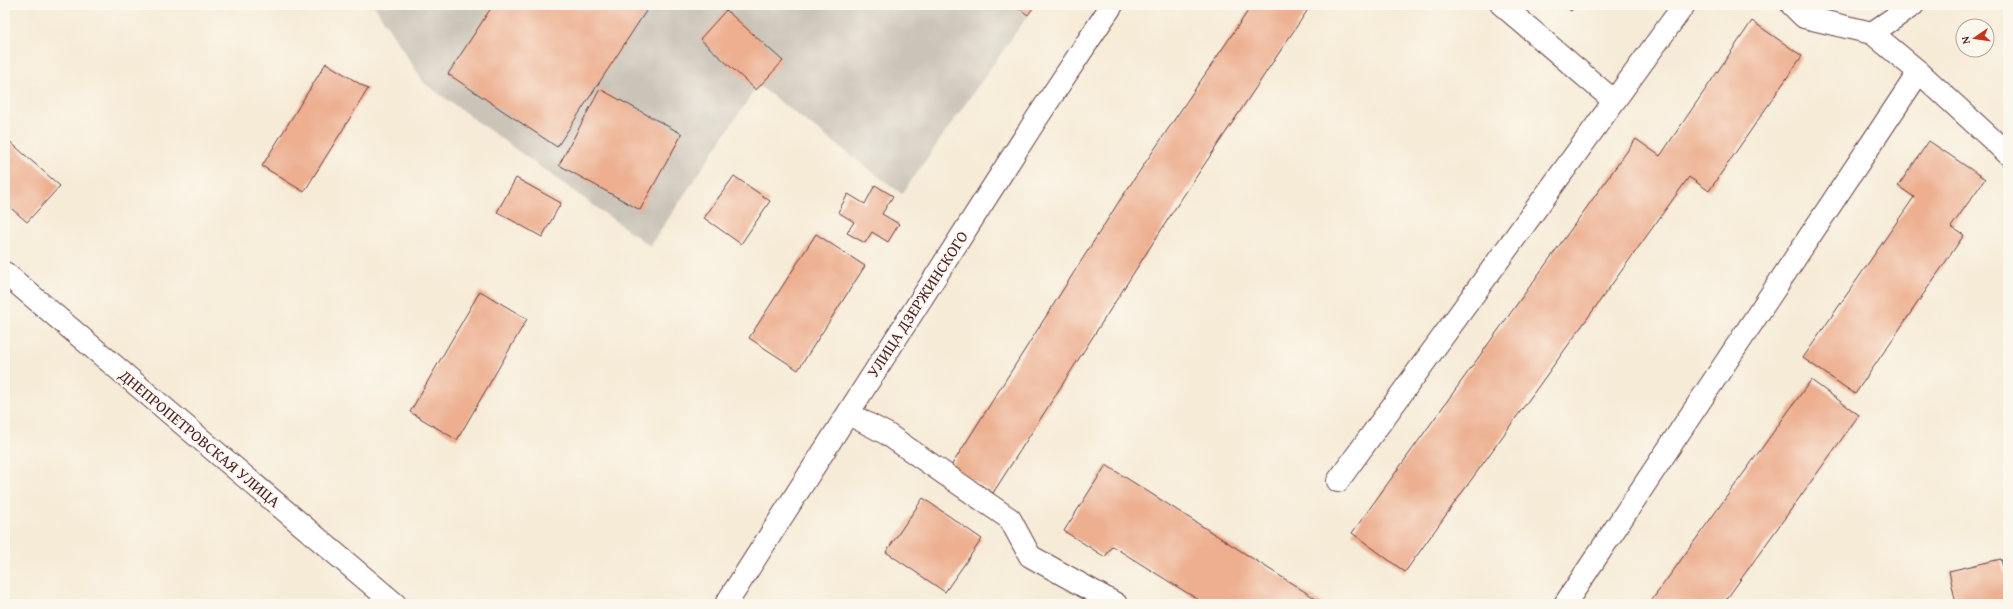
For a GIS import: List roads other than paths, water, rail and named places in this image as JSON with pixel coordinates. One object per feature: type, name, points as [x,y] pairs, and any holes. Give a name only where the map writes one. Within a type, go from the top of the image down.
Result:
[{"type":"street","name":"УЛИЦА ДЗЕРЖИНСКОГО","points":[[726,604],[849,414],[868,380],[1112,5]]},
{"type":"street","points":[[1502,5],[1614,101]]},
{"type":"street","points":[[1338,481],[1684,5]]},
{"type":"street","points":[[1792,5],[1804,17],[1872,34],[1919,72],[2008,154]]},
{"type":"street","points":[[1872,34],[1913,5]]},
{"type":"street","points":[[1565,604],[1919,72]]},
{"type":"street","name":"ДНЕПРОПЕТРОВСКАЯ УЛИЦА","points":[[5,273],[395,604]]},
{"type":"street","points":[[849,414],[887,434],[1010,520],[1030,556],[1116,604]]}]
